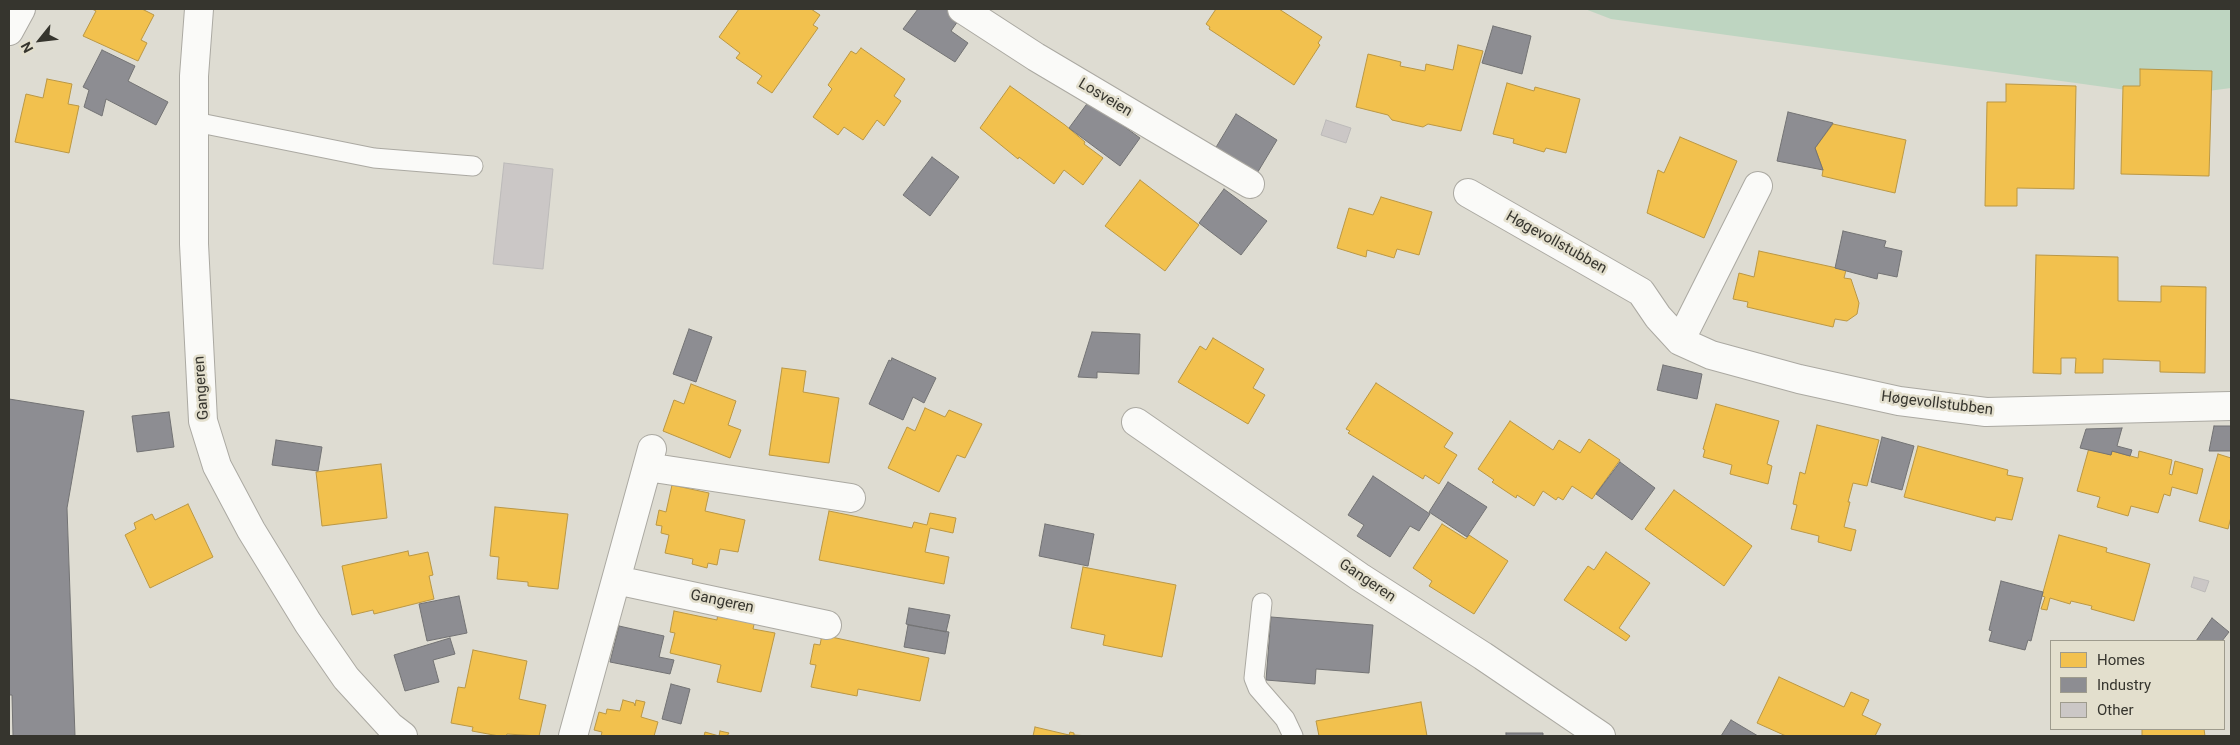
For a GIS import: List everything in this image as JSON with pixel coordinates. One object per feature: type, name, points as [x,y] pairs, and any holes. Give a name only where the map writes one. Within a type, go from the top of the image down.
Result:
[{"type":"street","points":[[9,31],[21,9]]},
{"type":"street","name":"Gangeren","points":[[199,9],[194,76],[194,244],[202,421],[217,466],[250,530],[308,623],[346,678],[390,726],[403,736]]},
{"type":"street","name":"Losveien","points":[[962,9],[1036,57],[1250,184]]},
{"type":"street","points":[[1680,341],[1758,186]]},
{"type":"street","name":"Høgevollstubben","points":[[1468,193],[1641,292],[1658,317],[1680,341],[1711,355],[1799,379],[1909,403],[1986,412],[2231,406]]},
{"type":"street","name":"Gangeren","points":[[1136,422],[1360,577],[1483,656],[1601,736]]},
{"type":"street","points":[[573,736],[650,458],[851,498]]},
{"type":"street","name":"Gangeren","points":[[616,580],[827,625]]},
{"type":"lane","points":[[195,122],[374,158],[473,166]]},
{"type":"lane","points":[[1262,603],[1254,678],[1258,688],[1285,720],[1293,736]]},
{"type":"green space","points":[[1585,9],[2231,9],[2231,88],[2170,96],[1611,19]]},
{"type":"building: Homes","points":[[92,9],[142,9],[154,15],[141,40],[147,43],[138,61],[83,36],[96,11]]},
{"type":"building: Homes","points":[[739,9],[811,9],[820,15],[813,25],[818,28],[772,93],[757,83],[762,76],[736,58],[740,53],[719,37]]},
{"type":"building: Homes","points":[[1216,9],[1279,9],[1322,37],[1318,43],[1320,45],[1294,85],[1209,29],[1210,27],[1206,24]]},
{"type":"building: Homes","points":[[1458,45],[1483,51],[1461,131],[1428,124],[1423,127],[1392,120],[1388,115],[1356,107],[1368,54],[1401,62],[1400,66],[1425,71],[1426,64],[1453,70]]},
{"type":"building: Homes","points":[[861,48],[905,79],[894,96],[901,101],[884,126],[877,120],[863,140],[844,127],[838,135],[813,117],[832,89],[828,85],[851,51],[856,54]]},
{"type":"building: Homes","points":[[2140,69],[2212,71],[2209,176],[2121,174],[2123,86],[2140,86]]},
{"type":"building: Homes","points":[[47,79],[72,84],[68,104],[79,106],[69,153],[15,142],[26,94],[43,98]]},
{"type":"building: Homes","points":[[1507,83],[1534,91],[1535,87],[1580,99],[1566,153],[1546,148],[1544,152],[1513,143],[1514,139],[1493,134]]},
{"type":"building: Homes","points":[[2006,84],[2076,86],[2074,189],[2017,188],[2017,206],[1985,206],[1987,102],[2006,102]]},
{"type":"building: Homes","points":[[1010,86],[1065,125],[1085,142],[1084,144],[1103,158],[1083,185],[1064,170],[1054,184],[1019,157],[1018,159],[980,128]]},
{"type":"building: Homes","points":[[1833,124],[1906,140],[1895,193],[1822,176],[1823,170],[1815,148]]},
{"type":"building: Homes","points":[[1680,137],[1737,161],[1704,238],[1647,213],[1658,170],[1664,173]]},
{"type":"building: Homes","points":[[1140,180],[1199,225],[1165,271],[1105,226]]},
{"type":"building: Homes","points":[[1381,197],[1432,212],[1419,255],[1397,249],[1394,258],[1367,250],[1366,257],[1337,248],[1349,208],[1373,215]]},
{"type":"building: Homes","points":[[1759,251],[1846,270],[1844,278],[1851,279],[1859,303],[1857,314],[1847,321],[1835,319],[1833,327],[1747,307],[1748,302],[1733,299],[1739,273],[1754,277]]},
{"type":"building: Homes","points":[[2036,255],[2118,257],[2118,301],[2161,302],[2161,286],[2206,287],[2205,373],[2160,372],[2160,361],[2103,359],[2103,373],[2075,373],[2076,358],[2061,358],[2061,374],[2033,373]]},
{"type":"building: Homes","points":[[1213,338],[1264,369],[1253,388],[1265,395],[1248,424],[1178,382],[1200,346],[1206,350]]},
{"type":"building: Homes","points":[[782,368],[806,371],[803,392],[839,398],[829,463],[769,455]]},
{"type":"building: Homes","points":[[1376,383],[1453,433],[1444,447],[1457,455],[1439,484],[1425,475],[1423,479],[1348,433],[1350,431],[1346,429]]},
{"type":"building: Homes","points":[[691,384],[736,401],[728,425],[741,430],[730,458],[663,431],[674,400],[684,404]]},
{"type":"building: Homes","points":[[1716,404],[1779,421],[1767,464],[1772,466],[1768,484],[1730,474],[1732,465],[1703,457],[1705,450],[1703,449]]},
{"type":"building: Homes","points":[[925,408],[945,417],[949,410],[982,424],[965,458],[957,455],[939,492],[888,468],[907,427],[915,431]]},
{"type":"building: Homes","points":[[1510,421],[1553,450],[1559,440],[1580,453],[1589,439],[1620,460],[1592,499],[1572,486],[1563,500],[1558,497],[1556,500],[1543,491],[1534,506],[1517,495],[1516,498],[1492,482],[1494,480],[1478,469]]},
{"type":"building: Homes","points":[[1817,425],[1879,440],[1867,486],[1853,483],[1848,502],[1850,502],[1844,527],[1856,530],[1851,551],[1818,542],[1819,536],[1791,529],[1797,505],[1793,504],[1800,472],[1805,474]]},
{"type":"building: Homes","points":[[1918,446],[2008,470],[2007,475],[2023,478],[2012,520],[1996,517],[1995,521],[1904,497]]},
{"type":"building: Homes","points":[[2089,448],[2111,455],[2112,451],[2138,458],[2139,451],[2172,460],[2169,474],[2172,475],[2175,461],[2203,469],[2197,494],[2172,487],[2170,496],[2164,494],[2158,513],[2131,506],[2128,516],[2097,507],[2100,497],[2077,491]]},
{"type":"building: Homes","points":[[2218,454],[2231,458],[2231,517],[2228,529],[2199,521]]},
{"type":"building: Homes","points":[[381,464],[387,518],[322,526],[316,472]]},
{"type":"building: Homes","points":[[672,485],[709,493],[705,511],[745,520],[738,552],[720,549],[717,565],[708,563],[707,568],[692,564],[693,559],[665,553],[669,535],[661,533],[662,526],[656,525],[659,510],[666,512]]},
{"type":"building: Homes","points":[[1674,490],[1752,546],[1724,586],[1645,529]]},
{"type":"building: Homes","points":[[188,504],[213,557],[150,588],[125,535],[136,529],[134,523],[152,514],[155,520]]},
{"type":"building: Homes","points":[[495,507],[568,514],[558,589],[528,586],[528,582],[497,579],[499,557],[490,556]]},
{"type":"building: Homes","points":[[829,511],[912,528],[914,522],[927,525],[930,513],[956,518],[953,533],[930,528],[925,552],[949,557],[944,584],[819,560]]},
{"type":"building: Homes","points":[[1442,524],[1466,539],[1469,535],[1508,561],[1474,614],[1429,586],[1432,581],[1413,568]]},
{"type":"building: Homes","points":[[2059,535],[2107,548],[2106,552],[2150,564],[2134,621],[2091,609],[2092,606],[2071,601],[2070,604],[2050,598],[2047,610],[2041,609],[2045,597],[2042,596]]},
{"type":"building: Homes","points":[[408,551],[409,556],[428,552],[433,575],[429,576],[434,599],[374,614],[373,610],[352,615],[342,566]]},
{"type":"building: Homes","points":[[1606,552],[1650,583],[1619,628],[1630,636],[1626,641],[1564,600],[1588,566],[1594,570]]},
{"type":"building: Homes","points":[[1083,567],[1176,585],[1162,657],[1103,645],[1105,635],[1071,628]]},
{"type":"building: Homes","points":[[674,611],[717,620],[718,612],[755,620],[753,629],[775,633],[761,692],[717,682],[721,665],[670,653],[675,633],[670,632]]},
{"type":"building: Homes","points":[[822,635],[929,658],[920,701],[858,689],[857,696],[811,687],[816,665],[810,664],[814,644],[820,645]]},
{"type":"building: Homes","points":[[473,650],[527,661],[519,699],[546,705],[539,736],[507,734],[506,736],[499,736],[472,731],[473,727],[451,723],[458,687],[465,688]]},
{"type":"building: Homes","points":[[1779,677],[1844,707],[1851,692],[1869,700],[1862,715],[1881,724],[1875,736],[1786,736],[1757,723]]},
{"type":"building: Homes","points":[[623,700],[634,703],[635,706],[636,700],[645,702],[641,717],[658,722],[654,736],[601,736],[602,732],[594,730],[599,712],[606,714],[607,709],[620,711]]},
{"type":"building: Homes","points":[[1421,702],[1427,736],[1319,736],[1316,721]]},
{"type":"building: Homes","points":[[1035,727],[1069,735],[1070,732],[1074,733],[1074,735],[1090,736],[1033,736]]},
{"type":"building: Homes","points":[[2142,730],[2204,730],[2205,736],[2142,736]]},
{"type":"building: Homes","points":[[720,731],[729,733],[727,736],[719,736]]},
{"type":"building: Homes","points":[[705,732],[719,736],[704,736]]},
{"type":"building: Industry","points":[[918,9],[947,9],[960,18],[951,31],[968,43],[955,62],[903,29]]},
{"type":"building: Industry","points":[[1493,26],[1531,36],[1522,74],[1482,63]]},
{"type":"building: Industry","points":[[102,50],[135,66],[128,81],[168,102],[156,125],[106,99],[102,116],[84,107],[89,90],[83,87]]},
{"type":"building: Industry","points":[[1089,101],[1140,138],[1120,166],[1069,128]]},
{"type":"building: Industry","points":[[1788,112],[1833,123],[1815,148],[1823,170],[1777,161]]},
{"type":"building: Industry","points":[[1236,114],[1277,140],[1256,175],[1215,149]]},
{"type":"building: Industry","points":[[932,157],[959,177],[930,216],[903,195]]},
{"type":"building: Industry","points":[[1224,189],[1267,221],[1241,255],[1199,223]]},
{"type":"building: Industry","points":[[1843,231],[1886,241],[1884,247],[1902,251],[1897,277],[1878,273],[1877,279],[1835,268]]},
{"type":"building: Industry","points":[[689,329],[712,337],[696,382],[673,374]]},
{"type":"building: Industry","points":[[1092,332],[1140,334],[1139,374],[1097,372],[1097,378],[1078,377]]},
{"type":"building: Industry","points":[[892,358],[936,378],[924,403],[913,397],[903,420],[869,404],[889,360],[891,361]]},
{"type":"building: Industry","points":[[1663,365],[1702,374],[1697,399],[1657,390]]},
{"type":"building: Industry","points":[[9,399],[84,411],[67,508],[75,736],[13,736],[12,695],[9,695]]},
{"type":"building: Industry","points":[[169,412],[174,447],[137,452],[132,416]]},
{"type":"building: Industry","points":[[2214,426],[2231,426],[2231,451],[2209,451]]},
{"type":"building: Industry","points":[[2122,428],[2117,446],[2132,450],[2130,456],[2112,451],[2111,455],[2080,448],[2086,429]]},
{"type":"building: Industry","points":[[1882,437],[1914,446],[1902,490],[1871,482]]},
{"type":"building: Industry","points":[[276,440],[322,447],[318,471],[272,465]]},
{"type":"building: Industry","points":[[1620,462],[1655,488],[1632,520],[1596,494]]},
{"type":"building: Industry","points":[[1373,476],[1430,514],[1419,531],[1410,526],[1390,557],[1357,536],[1364,525],[1348,515]]},
{"type":"building: Industry","points":[[1448,482],[1487,507],[1467,537],[1429,512]]},
{"type":"building: Industry","points":[[1045,524],[1094,534],[1088,566],[1039,556]]},
{"type":"building: Industry","points":[[2001,581],[2043,592],[2031,641],[2028,640],[2025,650],[1989,641],[1992,631],[1989,630]]},
{"type":"building: Industry","points":[[459,596],[467,633],[427,641],[419,604]]},
{"type":"building: Industry","points":[[909,608],[950,615],[946,632],[906,624]]},
{"type":"building: Industry","points":[[1271,617],[1373,625],[1369,673],[1316,669],[1315,684],[1266,680]]},
{"type":"building: Industry","points":[[2212,618],[2229,632],[2223,640],[2197,640]]},
{"type":"building: Industry","points":[[908,625],[949,632],[945,654],[904,647]]},
{"type":"building: Industry","points":[[619,626],[664,636],[659,657],[674,660],[670,674],[610,662]]},
{"type":"building: Industry","points":[[450,638],[455,654],[433,660],[439,682],[405,691],[394,655]]},
{"type":"building: Industry","points":[[671,684],[690,689],[681,724],[662,719]]},
{"type":"building: Industry","points":[[1731,720],[1758,736],[1721,736]]},
{"type":"building: Industry","points":[[1506,733],[1543,733],[1543,736],[1506,736]]},
{"type":"building: Other","points":[[1326,120],[1351,128],[1346,143],[1321,135]]},
{"type":"building: Other","points":[[504,163],[553,169],[543,269],[493,264]]},
{"type":"building: Other","points":[[2194,577],[2209,581],[2205,592],[2191,587]]}]
